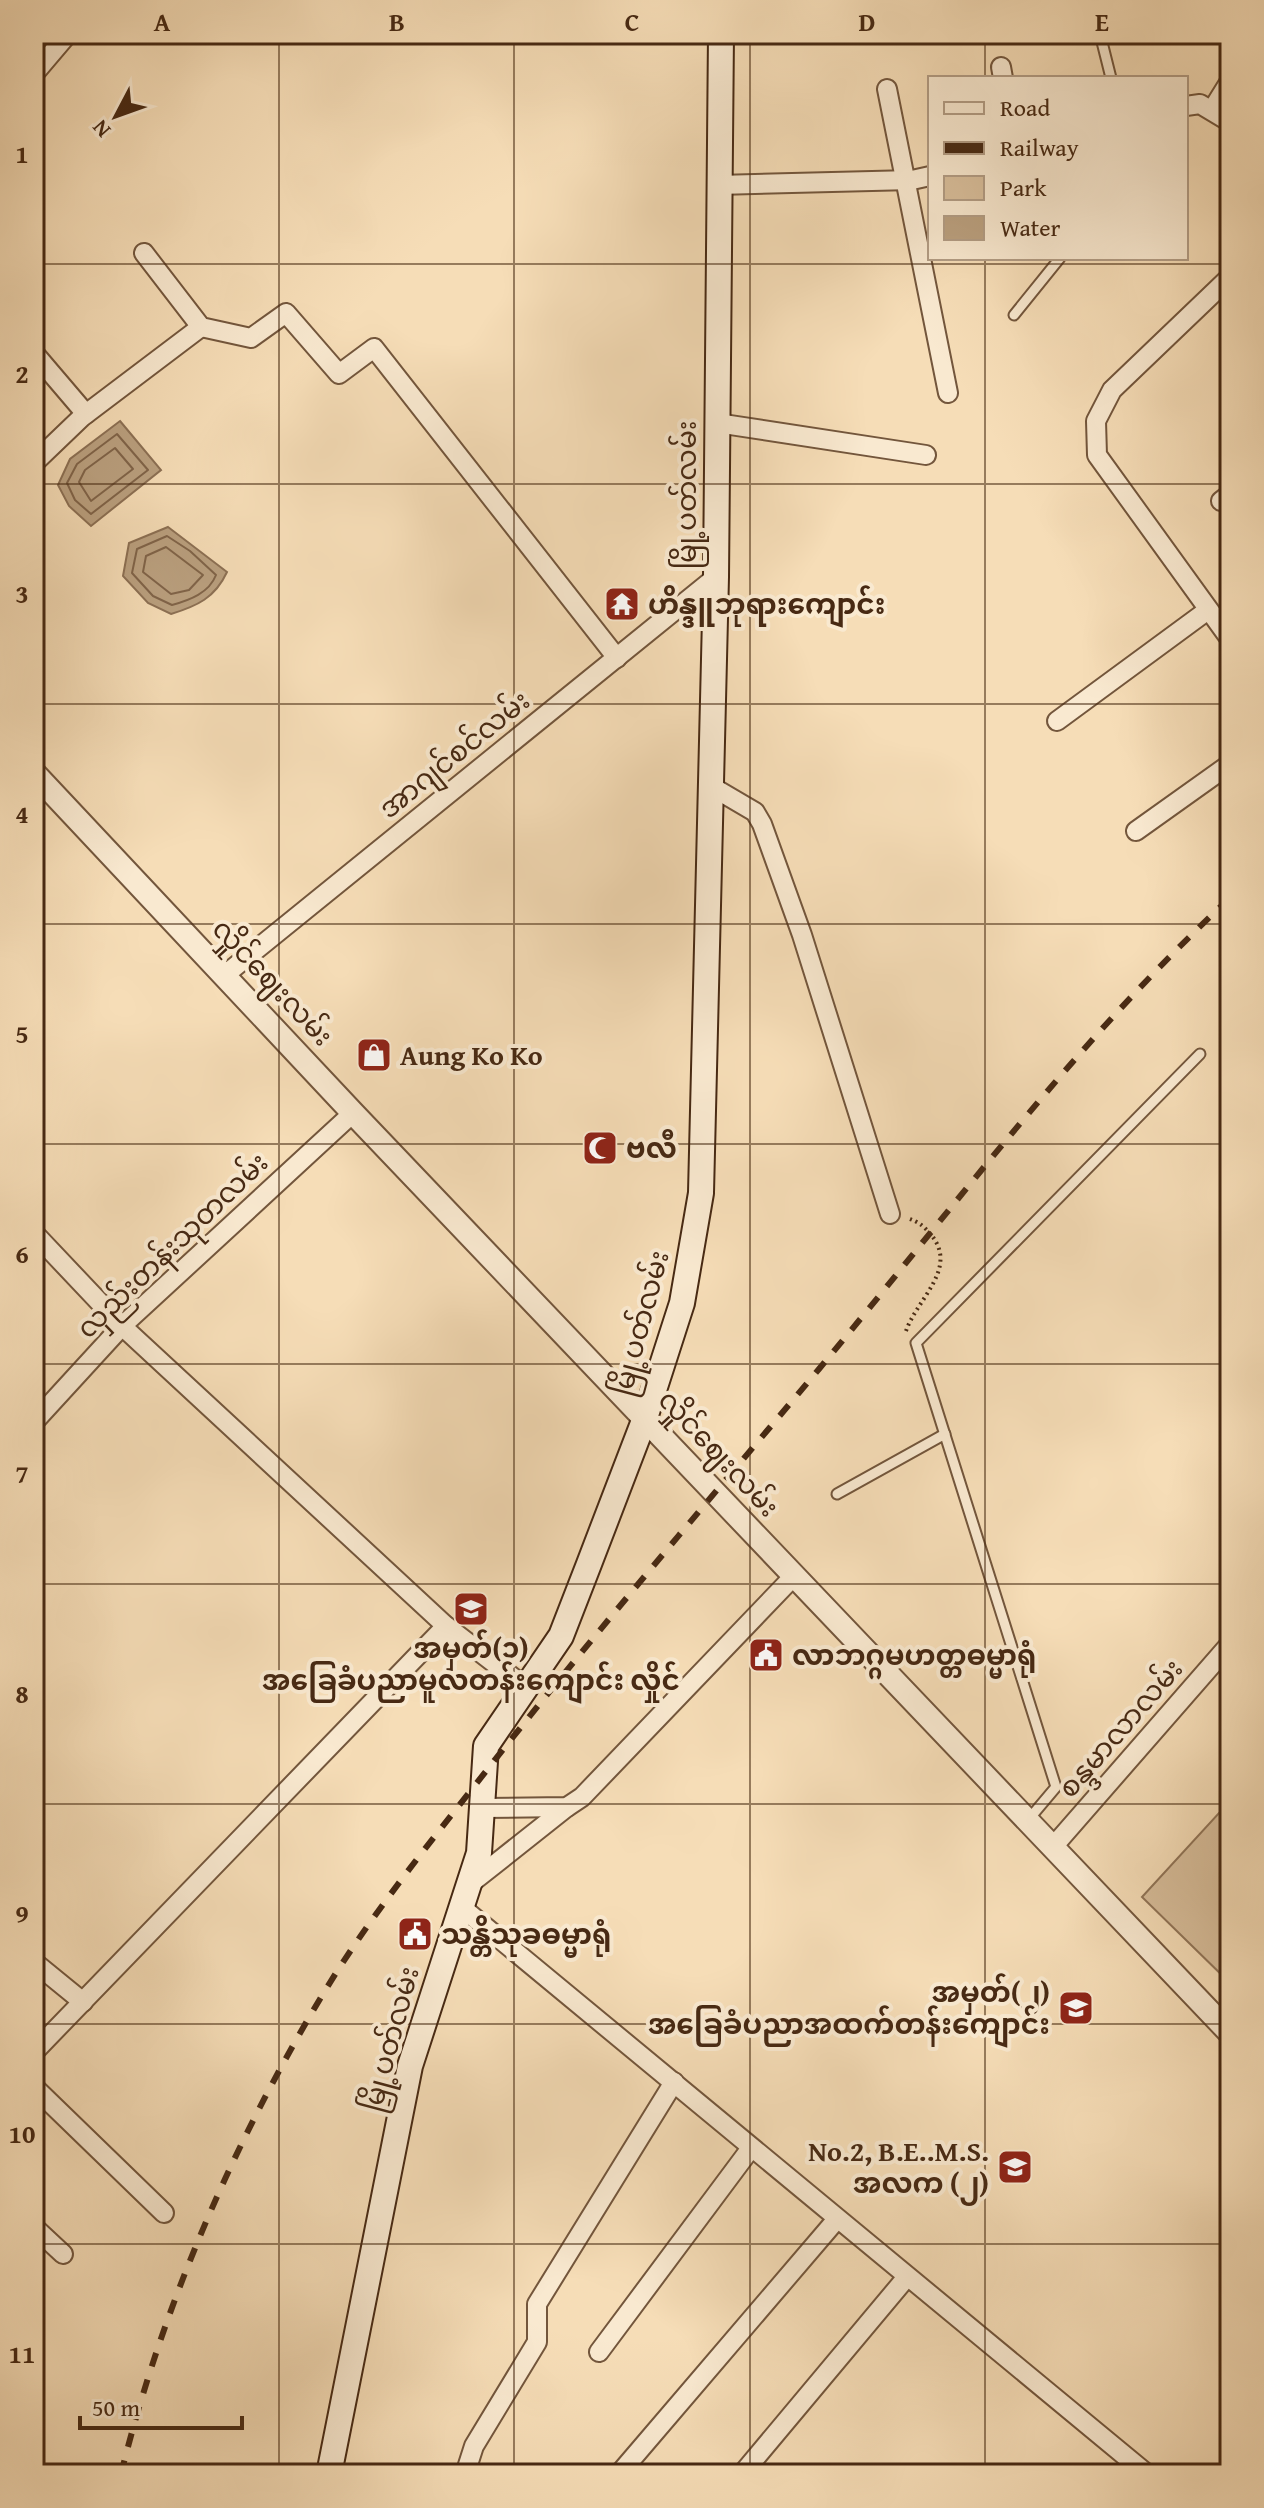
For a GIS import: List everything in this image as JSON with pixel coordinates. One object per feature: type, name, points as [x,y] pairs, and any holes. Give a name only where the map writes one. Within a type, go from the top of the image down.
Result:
[{"type":"main road","name":"မြို့ပတ်လမ်း","points":[[329,2474],[410,2066],[479,1853],[486,1746],[524,1686],[561,1636],[645,1418],[682,1303],[701,1193],[716,577],[721,34]]},
{"type":"street","points":[[36,66],[68,34]]},
{"type":"street","points":[[1212,110],[1230,81]]},
{"type":"street","points":[[887,89],[948,393]]},
{"type":"street","points":[[1188,106],[1200,104],[1230,122]]},
{"type":"street","points":[[718,185],[903,180],[928,176]]},
{"type":"street","points":[[144,253],[201,327],[251,338],[286,313],[339,374],[374,348],[617,658]]},
{"type":"street","points":[[1230,277],[1112,390],[1096,421],[1097,455],[1230,639]]},
{"type":"street","points":[[34,463],[86,414],[201,327]]},
{"type":"street","points":[[37,362],[86,414]]},
{"type":"street","points":[[717,423],[926,455]]},
{"type":"street","name":"အာဂျင်စင်လမ်း","points":[[226,974],[716,577]]},
{"type":"street","points":[[1057,721],[1208,610]]},
{"type":"street","points":[[1136,831],[1230,764]]},
{"type":"street","name":"လှိုင်ဈေးလမ်း","points":[[34,773],[226,974],[353,1113],[1230,2033]]},
{"type":"street","points":[[709,785],[755,812],[762,824],[802,935],[890,1214]]},
{"type":"street","name":"လှည်းတန်းသုတလမ်း","points":[[34,1422],[122,1326],[353,1113]]},
{"type":"street","points":[[34,1233],[122,1326],[446,1626],[524,1686]]},
{"type":"street","points":[[794,1576],[582,1797],[463,1896],[751,2148],[1147,2474]]},
{"type":"street","points":[[34,2052],[446,1626]]},
{"type":"street","name":"စန္ဒမာလာလမ်း","points":[[1052,1848],[1230,1644]]},
{"type":"street","points":[[482,1808],[567,1807]]},
{"type":"street","points":[[34,1962],[83,2002]]},
{"type":"street","points":[[465,2474],[474,2446],[537,2342],[537,2304],[674,2082]]},
{"type":"street","points":[[34,2087],[164,2213]]},
{"type":"street","points":[[599,2352],[751,2148]]},
{"type":"street","points":[[619,2474],[837,2219]]},
{"type":"street","points":[[34,2227],[63,2254]]},
{"type":"street","points":[[742,2474],[906,2278]]},
{"type":"lane","points":[[1100,34],[1110,76]]},
{"type":"lane","points":[[1014,315],[1058,260]]},
{"type":"lane","points":[[1026,1821],[1056,1787],[916,1343],[1200,1054]]},
{"type":"lane","points":[[837,1494],[945,1434]]},
{"type":"path","points":[[890,1214],[919,1222],[942,1249],[942,1263],[936,1277],[905,1329],[907,1338],[916,1343]]},
{"type":"green space","points":[[1230,1801],[1230,1983],[1142,1897]]},
{"type":"water","points":[[120,421],[161,470],[91,526],[69,506],[58,485],[70,459]]},
{"type":"water","points":[[168,527],[227,572],[211,595],[171,614],[148,603],[123,576],[129,543]]},
{"type":"railway","points":[[121,2474],[138,2411],[180,2285],[232,2164],[261,2104],[326,1989],[385,1901],[574,1662],[1017,1127],[1120,1009],[1230,898]]},
{"type":"place","name":"ဟိန္ဒူဘုရားကျောင်း","points":[[622,604]]},
{"type":"place","name":"Aung Ko Ko","points":[[374,1055]]},
{"type":"place","name":"ဗလီ","points":[[600,1148]]},
{"type":"place","name":"အမှတ်(၁) အခြေခံပညာမူလတန်းကျောင်း လှိုင်","points":[[471,1609]]},
{"type":"place","name":"လာဘဂ္ဂမဟတ္တဓမ္မာရုံ","points":[[766,1655]]},
{"type":"place","name":"သန္တိသုခဓမ္မာရုံ","points":[[415,1934]]},
{"type":"place","name":"အမှတ်(၂) အခြေခံပညာအထက်တန်းကျောင်း","points":[[1076,2008]]},
{"type":"place","name":"No.2, B.E..M.S. အလက (၂)","points":[[1015,2167]]}]
